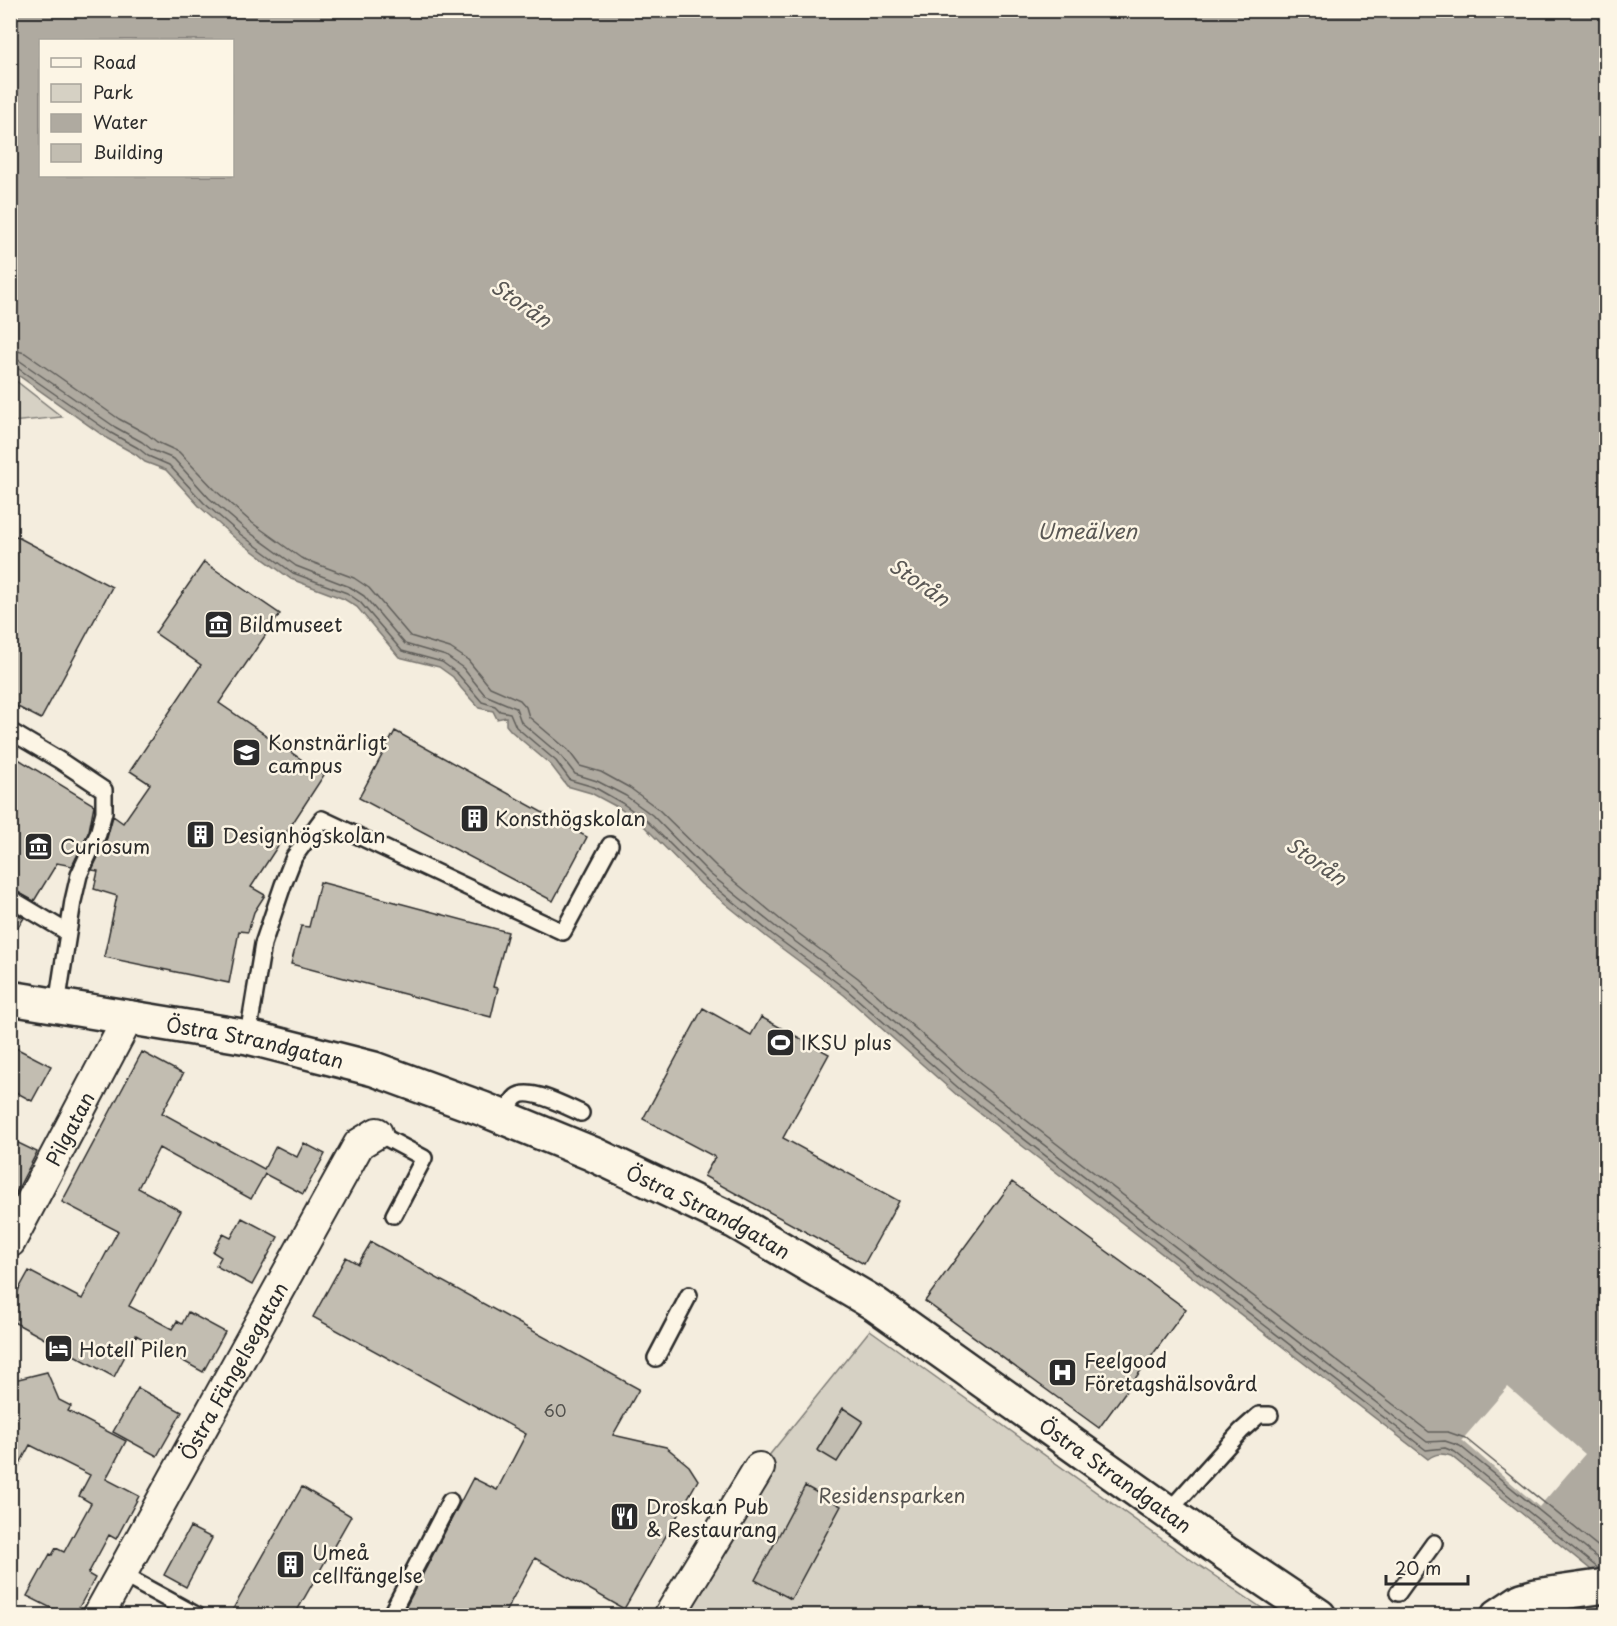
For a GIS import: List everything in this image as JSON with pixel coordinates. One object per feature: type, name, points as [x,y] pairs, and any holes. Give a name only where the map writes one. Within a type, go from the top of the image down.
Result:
[{"type":"street","name":"Östra Strandgatan","points":[[10,998],[248,1037],[374,1069],[593,1154],[734,1221],[875,1304],[1319,1616]]},
{"type":"street","name":"Pilgatan","points":[[10,1242],[129,1016]]},
{"type":"street","name":"Östra Fängelsegatan","points":[[98,1616],[359,1144],[377,1133]]},
{"type":"street","points":[[669,1616],[759,1468]]},
{"type":"street","points":[[1498,1616],[1521,1600],[1606,1586]]},
{"type":"lane","points":[[10,732],[59,759],[104,790],[104,812],[98,834],[79,875],[67,932],[57,1005]]},
{"type":"lane","points":[[250,1023],[263,944],[283,885],[294,858],[322,819],[563,932],[610,845]]},
{"type":"lane","points":[[10,898],[67,932]]},
{"type":"lane","points":[[506,1119],[515,1097],[524,1093],[537,1095],[581,1113]]},
{"type":"lane","points":[[377,1133],[424,1158],[394,1215]]},
{"type":"lane","points":[[656,1358],[689,1295]]},
{"type":"lane","points":[[1168,1512],[1241,1431],[1259,1415],[1270,1415]]},
{"type":"lane","points":[[390,1616],[450,1501]]},
{"type":"lane","points":[[1398,1593],[1434,1543]]},
{"type":"lane","points":[[121,1574],[198,1616]]},
{"type":"green space","points":[[11,377],[62,417],[11,422]]},
{"type":"green space","name":"Residensparken","points":[[870,1330],[1184,1555],[1272,1615],[669,1616],[759,1468]]},
{"type":"water","name":"Umeälven","points":[[10,11],[1606,11],[1606,1582],[1451,1456],[1439,1454],[1428,1459],[959,1097],[844,995],[701,884],[644,826],[619,808],[591,793],[567,786],[551,765],[511,731],[506,725],[506,717],[497,719],[493,711],[479,708],[453,677],[439,667],[399,657],[357,607],[344,599],[291,579],[236,539],[200,507],[166,470],[145,462],[108,439],[11,370]]},
{"type":"pier","points":[[1508,1387],[1585,1454],[1539,1507],[1462,1440]]},
{"type":"building","points":[[10,533],[112,587],[41,719],[10,703]]},
{"type":"building","name":"Designhögskolan","points":[[204,562],[280,614],[219,703],[324,775],[251,887],[265,895],[254,912],[248,932],[239,931],[229,983],[104,957],[117,896],[94,889],[98,871],[92,870],[107,838],[113,816],[123,823],[150,784],[130,771],[201,665],[155,633]]},
{"type":"building","name":"Konsthögskolan","points":[[395,731],[587,837],[553,901],[359,798]]},
{"type":"building","name":"Curiosum","points":[[10,754],[94,805],[89,831],[72,866],[57,863],[34,901],[10,888]]},
{"type":"building","points":[[320,882],[508,932],[493,987],[498,988],[491,1017],[291,964],[301,926],[309,927]]},
{"type":"building","points":[[10,910],[24,918],[10,939]]},
{"type":"building","points":[[703,1008],[751,1035],[761,1017],[829,1054],[783,1138],[899,1201],[864,1264],[704,1176],[715,1157],[643,1119]]},
{"type":"building","points":[[10,1045],[51,1066],[32,1101],[10,1089]]},
{"type":"building","points":[[142,1052],[183,1074],[162,1113],[264,1169],[276,1146],[297,1157],[304,1143],[325,1154],[303,1194],[265,1174],[251,1199],[159,1148],[138,1188],[181,1211],[129,1306],[172,1329],[177,1321],[182,1324],[188,1312],[225,1332],[203,1372],[136,1335],[114,1377],[10,1320],[10,1305],[29,1271],[82,1299],[118,1231],[62,1202]]},
{"type":"building","points":[[10,1139],[37,1152],[10,1204]]},
{"type":"building","points":[[1012,1182],[1186,1309],[1099,1428],[925,1301]]},
{"type":"building","points":[[242,1218],[278,1237],[252,1285],[216,1266],[221,1257],[213,1252],[223,1234],[231,1238]]},
{"type":"building","points":[[371,1242],[639,1389],[613,1435],[666,1447],[689,1466],[698,1480],[624,1609],[535,1558],[503,1616],[401,1616],[473,1478],[497,1490],[526,1434],[313,1317],[346,1257],[358,1264]]},
{"type":"building","points":[[47,1372],[59,1400],[71,1406],[68,1411],[126,1441],[106,1479],[139,1496],[116,1539],[109,1535],[88,1574],[95,1578],[76,1613],[67,1616],[27,1596],[50,1554],[52,1555],[56,1548],[64,1552],[91,1503],[79,1496],[90,1475],[30,1445],[10,1482],[10,1381]]},
{"type":"building","points":[[138,1388],[182,1412],[157,1456],[113,1432]]},
{"type":"building","points":[[843,1408],[863,1421],[837,1462],[817,1450]]},
{"type":"building","points":[[805,1486],[841,1506],[791,1599],[755,1580]]},
{"type":"building","name":"Umeå cellfängelse","points":[[302,1487],[351,1516],[294,1616],[229,1616]]},
{"type":"building","points":[[190,1527],[212,1538],[186,1587],[164,1575]]},
{"type":"place","name":"Bildmuseet","points":[[218,624]]},
{"type":"place","name":"Konstnärligt campus","points":[[247,753]]},
{"type":"place","name":"Konsthögskolan","points":[[474,818]]},
{"type":"place","name":"Designhögskolan","points":[[201,835]]},
{"type":"place","name":"Curiosum","points":[[39,846]]},
{"type":"place","name":"IKSU plus","points":[[780,1042]]},
{"type":"place","name":"Hotell Pilen","points":[[58,1349]]},
{"type":"place","name":"Feelgood Företagshälsovård","points":[[1063,1372]]},
{"type":"place","name":"Droskan Pub & Restaurang","points":[[625,1517]]},
{"type":"place","name":"Umeå cellfängelse","points":[[291,1564]]},
{"type":"water label","name":"Storån","points":[[522,302]]},
{"type":"water label","name":"Storån","points":[[920,581]]},
{"type":"water label","name":"Storån","points":[[1317,860]]}]
